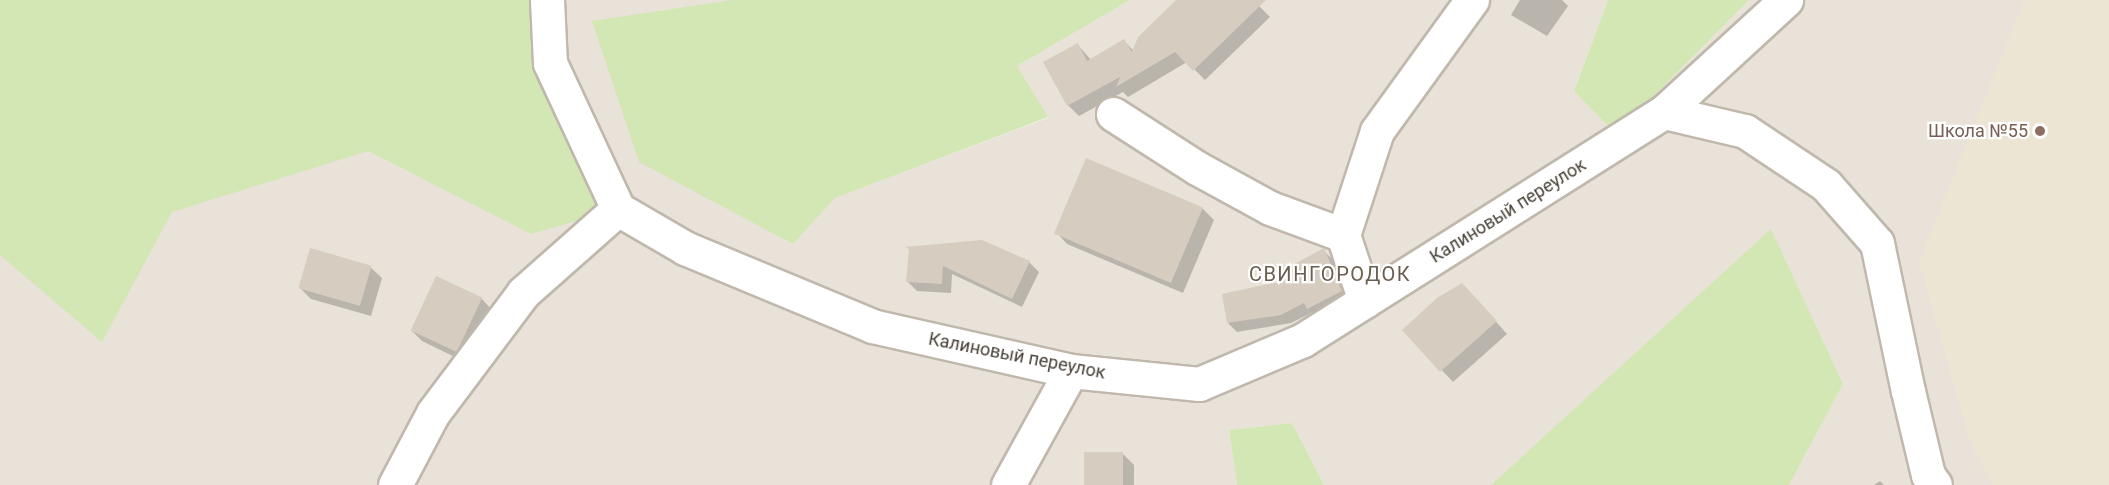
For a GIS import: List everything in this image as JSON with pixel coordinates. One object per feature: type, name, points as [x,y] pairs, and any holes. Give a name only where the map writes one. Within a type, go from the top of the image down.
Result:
[{"type":"street","points":[[395,485],[434,413],[523,293],[618,209],[550,63],[547,0]]},
{"type":"street","points":[[1365,301],[1343,235],[1377,131],[1472,0]]},
{"type":"street","name":"Калиновый переулок","points":[[618,209],[685,248],[872,326],[1071,370],[1199,384],[1303,340],[1664,112],[1786,0]]},
{"type":"street","points":[[1664,112],[1745,131],[1826,185],[1877,243],[1928,475],[1935,485]]},
{"type":"street","points":[[1113,114],[1197,168],[1270,208],[1343,235]]},
{"type":"street","points":[[1008,485],[1071,370]]},
{"type":"shaded area","points":[[0,0],[732,0],[793,244],[834,198],[1048,118],[1017,66],[1130,0],[1608,0],[1574,90],[1616,134],[1749,0],[2109,0],[2109,485],[1789,485],[1843,384],[1771,230],[1491,485],[1324,485],[1292,423],[1229,430],[1237,485],[0,485]]},
{"type":"shaded area","name":"Школа №55","points":[[2024,0],[2109,0],[2109,485],[1992,485],[1971,445],[1919,262]]},
{"type":"green space","points":[[0,0],[547,0],[550,63],[618,209],[531,234],[368,151],[172,212],[102,342],[0,255]]},
{"type":"green space","points":[[732,0],[1130,0],[1017,66],[1048,117],[835,198],[793,244],[639,162],[592,21]]},
{"type":"green space","points":[[1608,0],[1749,0],[1616,134],[1574,91]]},
{"type":"green space","points":[[1771,229],[1843,384],[1789,485],[1491,485]]},
{"type":"green space","points":[[1292,423],[1324,485],[1237,485],[1229,430]]},
{"type":"building","points":[[1176,0],[1266,0],[1193,71],[1175,52],[1116,87],[1120,77],[1067,106],[1043,62],[1078,43],[1087,61],[1124,39],[1132,52],[1138,37]]},
{"type":"building","points":[[1086,158],[1203,208],[1171,283],[1054,233]]},
{"type":"building","points":[[982,240],[1030,261],[1012,299],[943,266],[942,284],[906,282],[909,249],[905,247]]},
{"type":"building","points":[[310,248],[372,266],[360,306],[298,288]]},
{"type":"building","points":[[1324,248],[1342,291],[1307,309],[1304,303],[1281,315],[1227,323],[1222,294],[1292,279],[1287,268]]},
{"type":"building","points":[[436,276],[482,298],[457,352],[411,330]]},
{"type":"building","points":[[1462,283],[1497,321],[1440,372],[1402,330],[1437,298]]},
{"type":"building","points":[[1084,452],[1123,452],[1123,485],[1084,485]]},
{"type":"place","name":"Школа №55","points":[[2040,131]]},
{"type":"district","name":"СВИНГОРОДОК","points":[[1330,274]]}]
